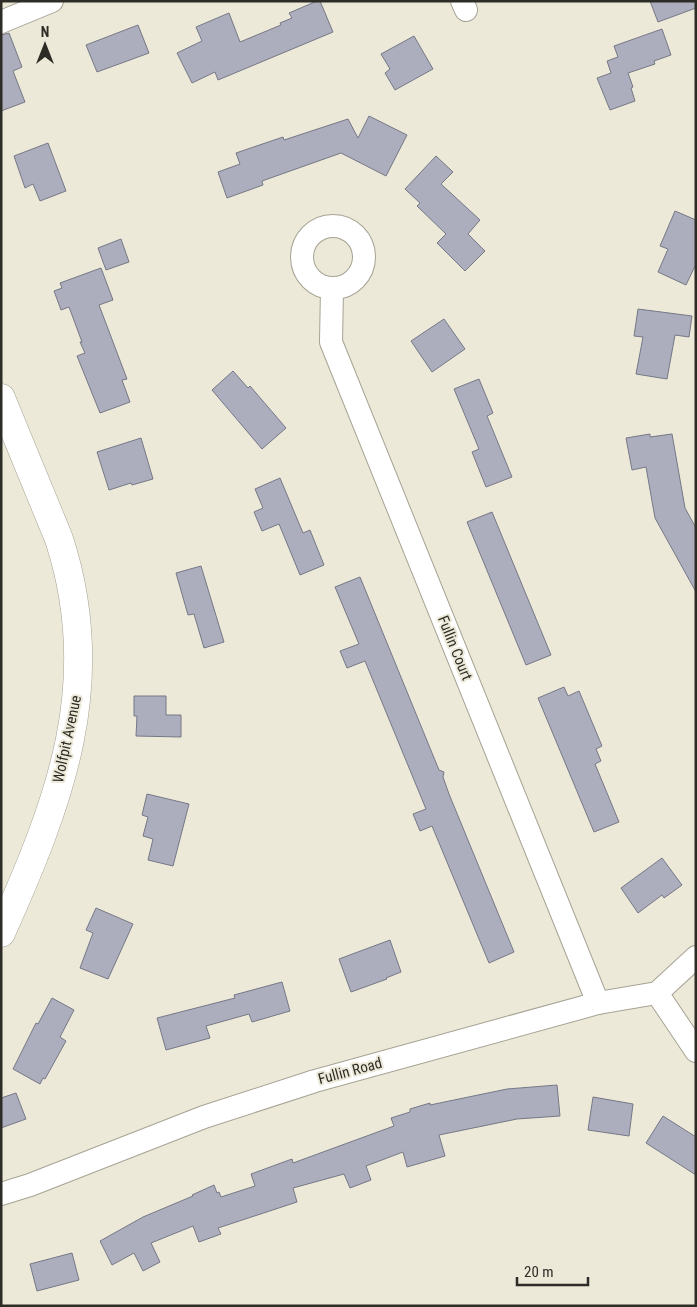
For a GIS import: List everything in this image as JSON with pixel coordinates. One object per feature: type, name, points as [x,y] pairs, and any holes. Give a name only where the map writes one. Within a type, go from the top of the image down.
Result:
[{"type":"street","points":[[1,22],[52,1]]},
{"type":"street","name":"Fullin Court","points":[[332,288],[331,342],[598,1004]]},
{"type":"street","name":"Wolfpit Avenue","points":[[1,398],[59,539],[66,562],[76,612],[79,666],[73,724],[60,780],[27,875],[1,933]]},
{"type":"street","points":[[696,957],[657,993],[696,1051]]},
{"type":"street","name":"Fullin Road","points":[[1,1194],[30,1185],[204,1117],[296,1087],[598,1004],[657,993]]},
{"type":"building","points":[[320,1],[333,32],[218,80],[215,72],[192,83],[177,53],[202,41],[196,27],[229,13],[240,42],[281,25],[280,23],[292,18],[289,13]]},
{"type":"building","points":[[650,1],[696,1],[696,8],[658,22]]},
{"type":"building","points":[[138,25],[149,53],[97,72],[86,45]]},
{"type":"building","points":[[662,29],[671,55],[654,61],[655,64],[628,73],[635,101],[610,110],[597,78],[611,73],[607,61],[618,57],[614,46]]},
{"type":"building","points":[[9,33],[22,67],[13,71],[25,102],[1,111],[1,35]]},
{"type":"building","points":[[414,36],[433,69],[395,90],[385,73],[390,69],[381,54]]},
{"type":"building","points":[[369,116],[407,135],[386,176],[341,153],[262,181],[263,185],[227,198],[218,172],[240,164],[236,153],[283,137],[284,140],[348,119],[358,138]]},
{"type":"building","points":[[48,143],[66,191],[40,201],[33,184],[25,188],[14,156]]},
{"type":"building","points":[[436,156],[453,172],[441,184],[480,220],[468,234],[485,251],[465,271],[437,243],[446,234],[417,206],[420,203],[405,189]]},
{"type":"building","points":[[675,211],[696,220],[696,264],[686,285],[658,272],[668,249],[660,246]]},
{"type":"building","points":[[121,239],[129,262],[106,270],[98,248]]},
{"type":"building","points":[[101,268],[113,300],[99,305],[127,379],[122,380],[130,402],[100,413],[77,356],[85,353],[69,307],[61,310],[54,291],[62,288],[60,283]]},
{"type":"building","points":[[638,309],[692,316],[689,337],[675,335],[667,379],[636,374],[643,337],[634,336]]},
{"type":"building","points":[[444,319],[465,349],[432,372],[411,341]]},
{"type":"building","points":[[233,371],[248,388],[250,386],[286,428],[262,449],[212,390]]},
{"type":"building","points":[[479,379],[493,413],[487,416],[512,477],[486,487],[472,452],[479,449],[454,389]]},
{"type":"building","points":[[650,434],[650,437],[672,434],[685,508],[696,528],[696,592],[655,518],[646,467],[632,470],[626,438]]},
{"type":"building","points":[[141,438],[153,479],[109,490],[97,452]]},
{"type":"building","points":[[280,478],[303,533],[310,530],[324,565],[300,575],[279,524],[262,531],[254,512],[263,508],[255,489]]},
{"type":"building","points":[[492,512],[551,655],[526,665],[467,522]]},
{"type":"building","points":[[201,566],[224,642],[204,648],[194,614],[188,615],[176,573]]},
{"type":"building","points":[[360,577],[439,770],[444,772],[443,777],[449,794],[514,952],[489,963],[432,826],[420,831],[413,814],[426,809],[365,661],[347,668],[340,651],[359,644],[335,587]]},
{"type":"building","points":[[564,687],[568,696],[579,691],[602,746],[596,749],[601,761],[595,764],[619,822],[594,832],[538,698]]},
{"type":"building","points":[[134,696],[166,696],[166,715],[181,715],[181,737],[136,736],[137,716],[134,716]]},
{"type":"building","points":[[147,794],[189,804],[173,866],[148,860],[153,839],[143,836],[148,817],[142,815]]},
{"type":"building","points":[[662,858],[682,885],[664,898],[662,895],[638,913],[621,888]]},
{"type":"building","points":[[96,908],[133,924],[108,979],[80,968],[93,933],[86,930]]},
{"type":"building","points":[[390,940],[401,972],[351,992],[339,959]]},
{"type":"building","points":[[282,982],[290,1011],[252,1022],[249,1014],[206,1026],[210,1038],[166,1050],[157,1018],[235,998],[234,995]]},
{"type":"building","points":[[52,998],[74,1010],[60,1037],[66,1041],[45,1079],[43,1078],[40,1084],[13,1069],[36,1023],[38,1024]]},
{"type":"building","points":[[557,1085],[560,1116],[517,1119],[439,1135],[445,1156],[407,1167],[403,1152],[366,1166],[371,1180],[350,1188],[344,1174],[293,1188],[297,1202],[218,1228],[221,1234],[199,1242],[193,1226],[151,1243],[160,1262],[143,1271],[134,1253],[112,1265],[100,1241],[143,1217],[214,1185],[221,1197],[255,1186],[251,1174],[292,1159],[293,1163],[394,1126],[391,1118],[410,1112],[410,1109],[430,1103],[430,1105],[507,1089]]},
{"type":"building","points":[[16,1093],[26,1119],[1,1128],[1,1098]]},
{"type":"building","points":[[593,1097],[633,1104],[629,1136],[588,1130]]},
{"type":"building","points":[[663,1116],[696,1137],[696,1175],[646,1143]]},
{"type":"building","points":[[72,1253],[79,1280],[37,1291],[30,1264]]}]
